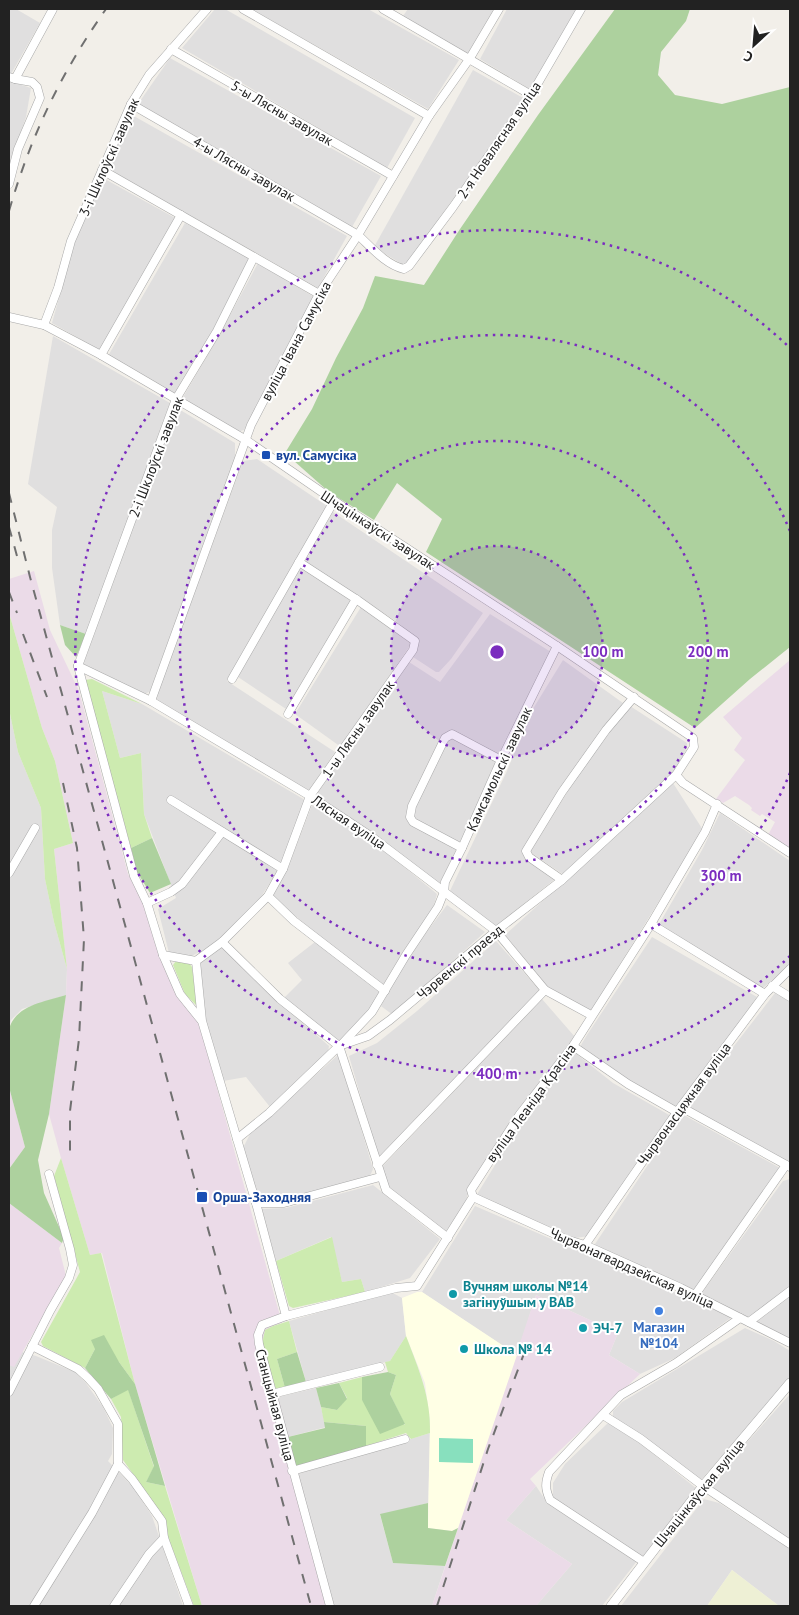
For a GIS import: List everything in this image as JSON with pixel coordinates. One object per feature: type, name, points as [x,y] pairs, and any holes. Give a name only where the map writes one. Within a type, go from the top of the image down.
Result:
[{"type":"street","points":[[9,184],[18,149],[40,98],[38,87],[32,82],[12,78],[52,9]]},
{"type":"street","name":"3-і Шклоўскі завулак","points":[[44,325],[58,288],[71,241],[131,104],[149,75],[207,9]]},
{"type":"street","points":[[243,9],[428,116]]},
{"type":"street","points":[[383,9],[397,12],[531,95]]},
{"type":"street","name":"вуліца Івана Самусіка","points":[[150,701],[251,425],[320,294],[358,235],[428,116],[470,58],[499,9]]},
{"type":"street","name":"2-я Новалясная вуліца","points":[[409,266],[453,207],[531,95],[581,9]]},
{"type":"street","name":"5-ы Лясны завулак","points":[[171,49],[393,176]]},
{"type":"street","name":"4-ы Лясны завулак","points":[[131,104],[358,235],[397,267],[404,269],[409,266]]},
{"type":"street","points":[[102,170],[320,294]]},
{"type":"street","points":[[101,355],[181,215]]},
{"type":"street","name":"2-і Шклоўскі завулак","points":[[78,666],[176,399],[217,331],[254,257]]},
{"type":"street","name":"Шчацінкаўскі завулак","points":[[9,317],[44,325],[101,355],[246,440],[334,501],[557,646],[693,738],[694,747],[676,775]]},
{"type":"street","points":[[232,679],[334,501]]},
{"type":"street","points":[[288,714],[356,599],[299,562]]},
{"type":"street","name":"1-ы Лясны завулак","points":[[222,942],[268,896],[283,869],[310,796],[413,650],[415,641],[356,599]]},
{"type":"street","name":"Камсамольскі завулак","points":[[339,1046],[372,1012],[406,955],[438,907],[444,892],[445,882],[501,760],[557,646]]},
{"type":"street","points":[[78,666],[134,876],[147,903],[163,955],[180,994],[202,1021]]},
{"type":"street","name":"Лясная вуліца","points":[[78,666],[150,701],[310,796],[372,837],[496,931],[545,990],[592,1015]]},
{"type":"street","points":[[562,880],[529,857],[526,851],[562,792],[606,730],[634,698]]},
{"type":"street","points":[[462,848],[413,822],[410,817],[412,806],[445,738],[452,734],[501,760]]},
{"type":"street","points":[[676,775],[683,783],[790,853]]},
{"type":"street","name":"Чэрвенскі праезд","points":[[236,1139],[269,1113],[339,1046],[368,1036],[390,1020],[496,931],[562,880],[676,775]]},
{"type":"street","points":[[171,800],[283,869]]},
{"type":"street","name":"вуліца Леаніда Красіна","points":[[286,1316],[396,1288],[417,1286],[472,1198],[471,1190],[520,1114],[573,1046],[651,924],[705,832],[717,804]]},
{"type":"street","points":[[9,872],[35,828]]},
{"type":"street","points":[[147,903],[171,892],[182,884],[222,832]]},
{"type":"street","points":[[268,896],[294,921],[385,991]]},
{"type":"street","points":[[651,924],[765,994]]},
{"type":"street","points":[[163,955],[196,961],[222,942],[280,999],[339,1046],[378,1165],[380,1177],[386,1190],[448,1238]]},
{"type":"street","points":[[196,961],[202,1021],[256,1203],[286,1316]]},
{"type":"street","name":"Чырвонасцяжная вуліца","points":[[585,1245],[679,1110],[765,994],[790,969]]},
{"type":"street","points":[[772,986],[790,997]]},
{"type":"street","points":[[378,1165],[545,990]]},
{"type":"street","points":[[573,1046],[628,1084],[788,1166],[695,1296]]},
{"type":"street","points":[[9,1392],[70,1278],[73,1265],[49,1174]]},
{"type":"street","points":[[256,1203],[284,1203],[380,1177]]},
{"type":"street","name":"Чырвонагвардзейская вуліца","points":[[472,1198],[568,1240],[585,1245],[790,1343]]},
{"type":"street","points":[[749,1322],[790,1291]]},
{"type":"street","name":"Станцыйная вуліца","points":[[286,1316],[262,1325],[258,1334],[259,1344],[330,1606]]},
{"type":"street","points":[[644,1562],[550,1500],[545,1482],[549,1472],[621,1395],[676,1363],[740,1318]]},
{"type":"street","points":[[32,1346],[78,1369],[98,1389],[118,1424],[118,1464],[92,1513],[34,1606]]},
{"type":"street","points":[[272,1394],[380,1367]]},
{"type":"street","name":"Шчацінкаўская вуліца","points":[[611,1606],[703,1486],[790,1383]]},
{"type":"street","points":[[603,1415],[641,1439],[703,1486],[790,1544]]},
{"type":"street","points":[[292,1471],[405,1439]]},
{"type":"street","points":[[118,1464],[132,1478],[162,1521],[164,1538],[189,1606]]},
{"type":"street","points":[[114,1606],[149,1554],[164,1538]]},
{"type":"shaded area","points":[[9,9],[16,9],[40,23],[11,74],[9,74]]},
{"type":"shaded area","points":[[215,9],[225,9],[415,118],[387,168],[182,48]]},
{"type":"shaded area","points":[[251,9],[368,9],[459,60],[428,109]]},
{"type":"shaded area","points":[[408,9],[495,9],[469,55],[403,16]]},
{"type":"shaded area","points":[[507,9],[578,9],[531,90],[480,59]]},
{"type":"shaded area","points":[[170,58],[381,176],[352,227],[138,104]]},
{"type":"shaded area","points":[[473,70],[525,99],[405,266],[374,247]]},
{"type":"shaded area","points":[[9,81],[31,88],[26,117],[9,166]]},
{"type":"shaded area","points":[[132,115],[347,236],[318,288],[107,168],[126,124]]},
{"type":"shaded area","points":[[103,178],[177,219],[101,351],[52,323],[76,237]]},
{"type":"shaded area","points":[[185,223],[250,258],[214,330],[175,394],[108,356]]},
{"type":"shaded area","points":[[258,263],[314,297],[244,430],[237,432],[182,399]]},
{"type":"shaded area","points":[[53,336],[170,403],[86,634],[60,625],[52,568],[52,530],[57,507],[28,484]]},
{"type":"shaded area","points":[[177,408],[235,443],[235,459],[150,691],[144,695],[83,665]]},
{"type":"shaded area","points":[[257,459],[327,506],[227,681],[335,752],[308,792],[162,706],[157,699],[243,461]]},
{"type":"shaded area","points":[[333,512],[483,613],[451,659],[439,672],[413,657],[419,641],[396,621],[305,562]]},
{"type":"shaded area","points":[[300,566],[351,601],[286,709],[238,677]]},
{"type":"shaded area","points":[[34,571],[50,630],[79,691],[128,874],[142,901],[159,954],[199,1023],[282,1323],[273,1326],[262,1344],[334,1606],[202,1606],[135,1384],[102,1253],[90,1255],[61,1158],[49,1114],[66,995],[67,969],[54,849],[73,843],[55,761],[42,728],[9,613],[9,579]]},
{"type":"shaded area","points":[[361,607],[411,644],[341,747],[295,714]]},
{"type":"shaded area","points":[[490,614],[551,652],[439,885],[315,796],[360,735],[409,662],[440,682]]},
{"type":"shaded area","points":[[563,660],[623,703],[578,764],[524,851],[555,879],[496,926],[489,924],[448,895],[507,771],[531,712]]},
{"type":"shaded area","points":[[790,660],[790,849],[768,835],[775,822],[762,814],[760,816],[751,810],[752,808],[749,805],[735,796],[723,803],[716,799],[745,760],[734,750],[742,738],[723,717]]},
{"type":"shaded area","points":[[102,691],[142,704],[305,800],[279,869],[255,906],[218,942],[190,957],[169,953],[158,909],[176,898],[144,814],[141,753],[120,758]]},
{"type":"shaded area","points":[[630,706],[687,743],[687,748],[674,773],[564,875],[530,852],[583,767]]},
{"type":"shaded area","points":[[9,709],[18,752],[41,808],[45,879],[67,969],[66,995],[22,1009],[11,1020],[9,1029]]},
{"type":"shaded area","points":[[673,783],[703,830],[591,1011],[547,988],[505,935]]},
{"type":"shaded area","points":[[312,805],[370,839],[437,894],[432,912],[406,947],[383,985],[345,957],[271,896],[287,870]]},
{"type":"shaded area","points":[[720,813],[790,861],[790,965],[763,988],[658,926],[702,850]]},
{"type":"shaded area","points":[[447,905],[485,932],[393,1015],[381,1006],[408,957]]},
{"type":"shaded area","points":[[652,937],[757,997],[677,1110],[621,1077],[582,1050],[581,1045]]},
{"type":"shaded area","points":[[496,941],[541,992],[379,1160],[349,1056],[377,1043],[417,1011]]},
{"type":"shaded area","points":[[315,942],[379,992],[370,1010],[339,1044],[284,998],[302,980],[288,963]]},
{"type":"shaded area","points":[[222,947],[274,998],[329,1046],[328,1052],[270,1107],[246,1077],[223,1081],[204,1020],[199,964]]},
{"type":"shaded area","points":[[775,993],[790,1002],[790,1165],[686,1108]]},
{"type":"shaded area","points":[[542,999],[575,1037],[469,1187],[466,1202],[444,1234],[388,1186],[381,1168]]},
{"type":"shaded area","points":[[574,1052],[613,1083],[671,1116],[632,1169],[589,1236],[575,1238],[476,1196],[530,1108]]},
{"type":"shaded area","points":[[339,1054],[373,1169],[370,1176],[284,1202],[258,1199],[243,1148],[250,1134]]},
{"type":"shaded area","points":[[9,1087],[25,1147],[9,1169]]},
{"type":"shaded area","points":[[682,1114],[780,1168],[695,1292],[593,1247]]},
{"type":"shaded area","points":[[790,1179],[790,1288],[748,1318],[701,1294],[783,1181]]},
{"type":"shaded area","points":[[373,1185],[440,1239],[410,1278],[365,1292],[361,1279],[342,1282],[331,1237],[276,1261],[261,1209],[286,1208]]},
{"type":"shaded area","points":[[9,1203],[62,1243],[59,1248],[66,1276],[14,1367],[9,1365]]},
{"type":"shaded area","points":[[475,1206],[732,1317],[675,1358],[640,1374],[609,1355],[618,1333],[536,1295],[517,1355],[422,1292]]},
{"type":"shaded area","points":[[391,1292],[402,1298],[406,1336],[390,1361],[306,1382],[289,1321]]},
{"type":"shaded area","points":[[422,1292],[517,1355],[458,1528],[452,1531],[428,1528],[430,1421],[425,1383],[406,1336],[402,1298]]},
{"type":"shaded area","points":[[536,1295],[618,1333],[609,1355],[640,1374],[530,1479],[536,1486],[506,1520],[572,1564],[536,1606],[432,1606]]},
{"type":"shaded area","points":[[789,1297],[790,1340],[755,1323]]},
{"type":"shaded area","points":[[745,1328],[774,1341],[790,1351],[790,1379],[700,1481],[613,1419],[613,1411],[622,1402]]},
{"type":"shaded area","points":[[22,1352],[75,1372],[85,1382],[103,1407],[113,1428],[112,1454],[108,1461],[133,1487],[152,1516],[183,1606],[9,1606],[9,1365],[14,1366]]},
{"type":"shaded area","points":[[316,1388],[326,1427],[288,1437],[278,1397]]},
{"type":"shaded area","points":[[790,1394],[790,1540],[712,1488],[742,1448]]},
{"type":"shaded area","points":[[608,1423],[641,1444],[697,1489],[643,1558],[553,1498],[553,1483],[565,1464]]},
{"type":"shaded area","points":[[430,1433],[428,1503],[380,1515],[393,1563],[445,1566],[432,1606],[334,1606],[298,1474]]},
{"type":"shaded area","points":[[536,1486],[548,1504],[637,1561],[602,1606],[536,1606],[572,1564],[506,1520]]},
{"type":"shaded area","points":[[704,1499],[719,1503],[790,1549],[790,1606],[779,1606],[732,1570],[707,1606],[621,1606]]},
{"type":"shaded area","points":[[732,1570],[779,1606],[707,1606]]},
{"type":"green space","points":[[615,9],[690,9],[686,21],[661,52],[658,75],[675,95],[722,104],[790,87],[790,647],[750,679],[695,728],[426,552],[442,519],[397,483],[374,520],[329,492],[285,453],[312,409],[336,358],[363,308],[375,276],[424,285],[538,115]]},
{"type":"green space","points":[[9,613],[42,728],[55,761],[73,843],[54,849],[67,969],[45,879],[41,808],[18,752],[9,709]]},
{"type":"green space","points":[[60,625],[86,634],[76,657],[65,645]]},
{"type":"green space","points":[[92,679],[142,704],[102,691],[120,758],[141,753],[144,814],[152,838],[131,848],[85,680]]},
{"type":"green space","points":[[152,838],[171,884],[150,893],[137,872],[131,848]]},
{"type":"green space","points":[[176,961],[189,963],[192,967],[197,1006],[185,994],[173,965]]},
{"type":"green space","points":[[66,995],[49,1114],[38,1160],[44,1193],[64,1238],[62,1243],[9,1203],[9,1169],[25,1147],[9,1087],[9,1029],[13,1021],[24,1010]]},
{"type":"green space","points":[[61,1158],[90,1255],[101,1253],[135,1384],[119,1362],[95,1349],[85,1368],[43,1346],[41,1342],[80,1272],[54,1176]]},
{"type":"green space","points":[[332,1237],[342,1282],[361,1279],[365,1292],[293,1308],[289,1306],[276,1261]]},
{"type":"green space","points":[[289,1321],[297,1352],[277,1359],[285,1388],[276,1390],[262,1344],[265,1330]]},
{"type":"green space","points":[[104,1335],[119,1362],[135,1384],[165,1486],[146,1482],[154,1466],[128,1390],[111,1399],[85,1368],[95,1349],[91,1340]]},
{"type":"green space","points":[[406,1336],[420,1372],[426,1395],[430,1433],[411,1439],[406,1433],[366,1446],[366,1426],[324,1422],[321,1407],[337,1410],[347,1398],[339,1383],[362,1377],[362,1400],[405,1425],[390,1394],[396,1375],[388,1372],[385,1362],[390,1361]]},
{"type":"green space","points":[[297,1352],[306,1382],[285,1388],[277,1359]]},
{"type":"green space","points":[[388,1372],[396,1375],[390,1394],[405,1424],[380,1434],[362,1400],[362,1377]]},
{"type":"green space","points":[[339,1383],[347,1399],[337,1410],[321,1407],[316,1388]]},
{"type":"green space","points":[[128,1389],[154,1467],[146,1482],[165,1486],[202,1606],[194,1606],[168,1537],[164,1517],[123,1460],[121,1417],[111,1399]]},
{"type":"green space","points":[[324,1422],[366,1426],[366,1446],[296,1466],[288,1437],[325,1428]]},
{"type":"green space","points":[[439,1438],[473,1439],[473,1463],[439,1462]]},
{"type":"green space","points":[[428,1503],[428,1528],[452,1531],[458,1528],[445,1566],[393,1563],[380,1514]]},
{"type":"railway","points":[[9,211],[27,156],[61,81],[106,9]]},
{"type":"railway","points":[[9,493],[30,577],[311,1606]]},
{"type":"railway","points":[[9,527],[17,556]]},
{"type":"railway","points":[[9,592],[17,613]]},
{"type":"railway","points":[[23,634],[47,697]]},
{"type":"railway","points":[[63,783],[77,848],[84,939],[79,1039],[70,1111],[70,1155]]},
{"type":"railway","points":[[437,1606],[488,1449],[528,1343]]},
{"type":"place","name":"вул. Самусіка","points":[[266,455]]},
{"type":"place","name":"Орша-Заходняя","points":[[202,1197]]},
{"type":"place","name":"Вучням школы №14 загінуўшым у ВАВ","points":[[453,1294]]},
{"type":"place","name":"Магазин №104","points":[[659,1311]]},
{"type":"place","name":"ЭЧ-7","points":[[583,1328]]},
{"type":"place","name":"Школа № 14","points":[[464,1349]]}]
